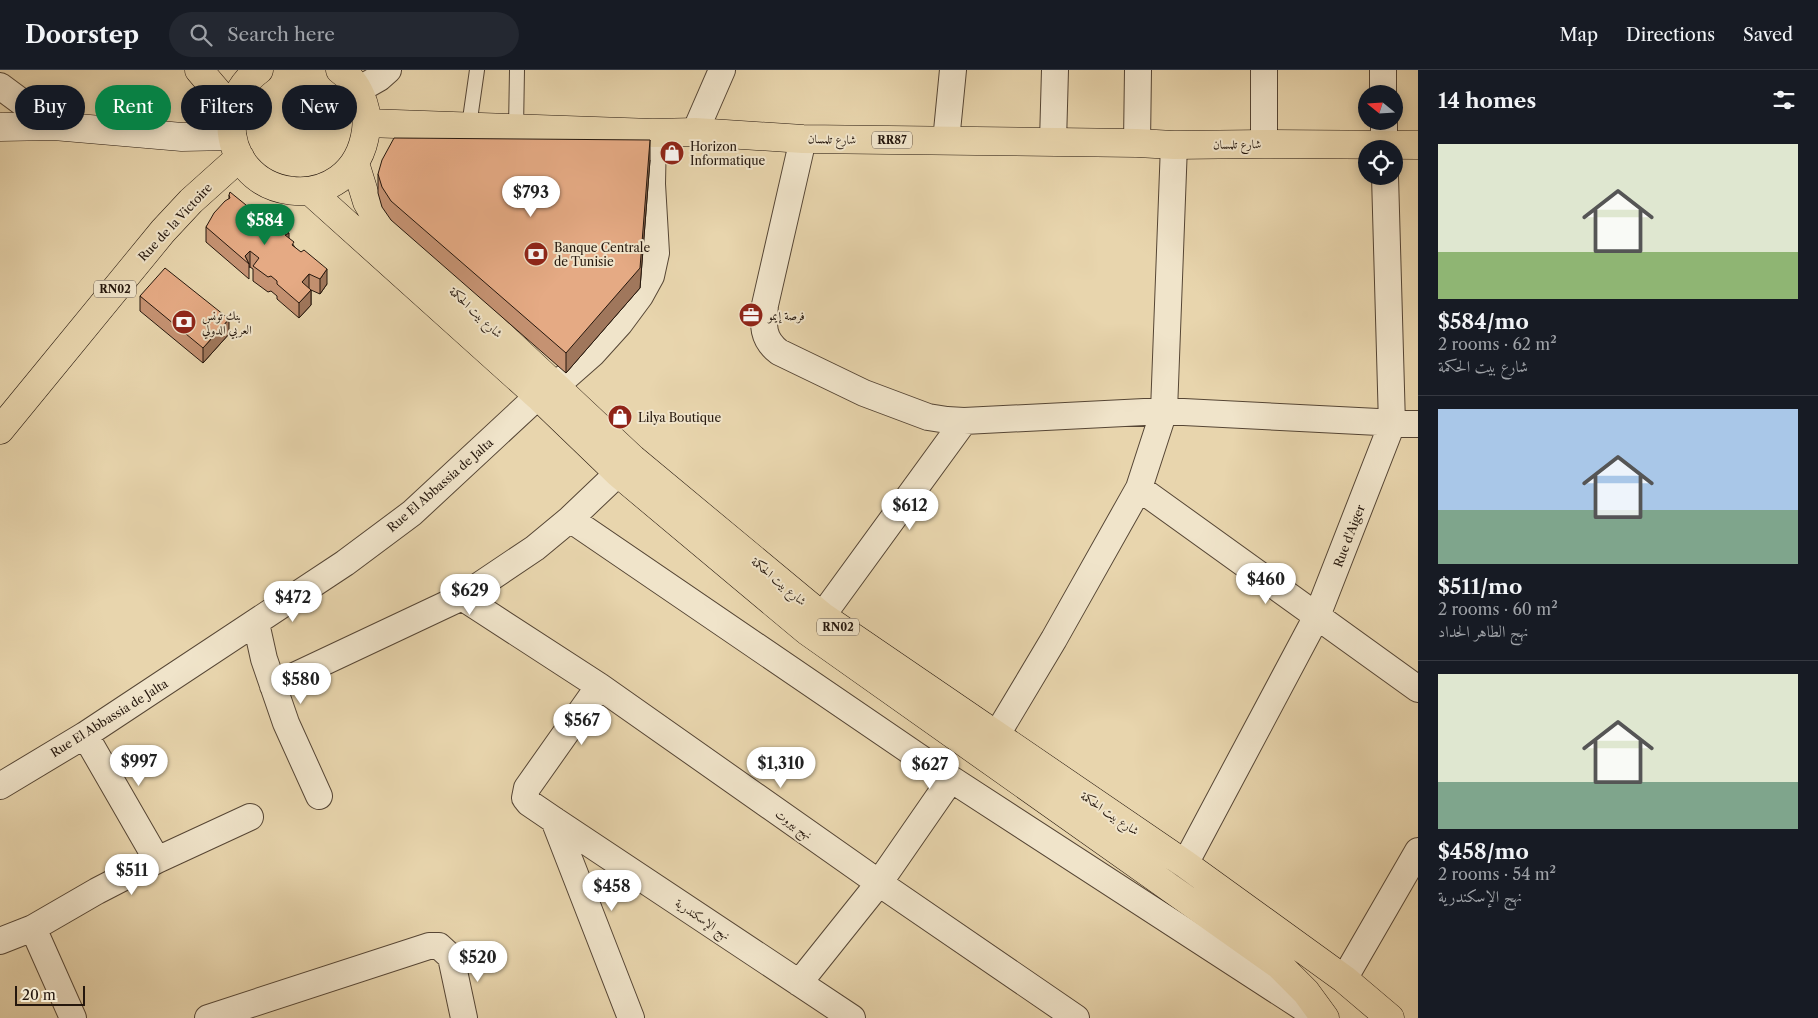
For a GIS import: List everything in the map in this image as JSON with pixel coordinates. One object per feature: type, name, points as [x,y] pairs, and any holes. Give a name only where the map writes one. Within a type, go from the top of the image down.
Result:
[{"type":"main road","points":[[199,70],[235,135],[253,174],[270,186],[290,191],[310,191],[328,186],[355,163],[364,144],[367,123],[364,106],[358,90],[340,70]]},
{"type":"main road","points":[[235,135],[240,91],[258,70]]},
{"type":"main road","name":"شارع تلمسان","points":[[367,123],[654,133],[695,132],[803,139],[1174,145],[1264,144],[1384,138],[1418,145]]},
{"type":"main road","name":"Rue de la Victoire","points":[[0,430],[163,231],[191,201],[235,135]]},
{"type":"main road","name":"شارع بيت الحكمة","points":[[355,163],[367,202],[377,219],[546,390],[626,466],[807,631],[1279,965],[1306,992],[1314,1016]]},
{"type":"main road","name":"شارع بيت الحكمة","points":[[310,191],[546,390]]},
{"type":"main road","name":"شارع بيت الحكمة","points":[[626,466],[822,616],[1185,864],[1344,979],[1390,1018]]},
{"type":"street","points":[[358,90],[379,78],[388,70]]},
{"type":"street","points":[[695,132],[722,70]]},
{"type":"street","points":[[946,140],[953,70]]},
{"type":"street","points":[[1053,142],[1055,70]]},
{"type":"street","points":[[1137,143],[1138,70]]},
{"type":"street","points":[[1264,70],[1264,144]]},
{"type":"street","points":[[1383,70],[1383,85]]},
{"type":"street","points":[[0,86],[15,97]]},
{"type":"street","points":[[0,127],[15,127]]},
{"type":"street","points":[[85,129],[182,137],[235,135]]},
{"type":"street","name":"Rue El Abbassia de Jalta","points":[[0,786],[85,735],[345,563],[412,513],[546,390],[592,354],[620,323],[640,296],[651,276],[656,252],[652,184],[654,133]]},
{"type":"street","points":[[803,139],[765,305],[763,324],[770,345],[779,352],[864,393],[928,417],[964,421],[1164,411],[1418,424]]},
{"type":"street","points":[[996,736],[1054,639],[1139,488],[1164,411],[1174,145]]},
{"type":"street","name":"Rue d'Aiger","points":[[1185,864],[1318,616],[1392,424],[1385,185]]},
{"type":"street","points":[[822,616],[964,421]]},
{"type":"street","points":[[273,686],[462,597],[535,548],[570,519],[626,466]]},
{"type":"street","points":[[1139,488],[1418,688]]},
{"type":"street","points":[[570,519],[951,779],[1314,1016]]},
{"type":"street","name":"نهج بيروت","points":[[462,597],[598,686],[879,883],[1076,1018]]},
{"type":"street","points":[[256,623],[273,686],[286,723],[319,796]]},
{"type":"street","name":"نهج الإسكندرية","points":[[598,686],[527,788],[525,798],[554,820],[852,1018]]},
{"type":"street","points":[[85,735],[157,860]]},
{"type":"street","points":[[799,983],[879,883],[951,779]]},
{"type":"street","points":[[0,941],[33,928],[97,891],[157,860],[250,817]]},
{"type":"street","points":[[554,820],[631,1018]]},
{"type":"street","points":[[1344,979],[1418,851]]},
{"type":"street","points":[[33,928],[73,1018]]},
{"type":"street","points":[[208,1018],[429,946],[439,946],[451,957],[464,1018]]},
{"type":"lane","points":[[469,126],[477,70]]},
{"type":"lane","points":[[516,128],[517,70]]},
{"type":"building","name":"Banque Centrale de Tunisie","points":[[394,138],[650,140],[640,268],[566,353],[391,201],[382,187],[378,174],[382,160]]},
{"type":"building","points":[[230,192],[262,218],[268,217],[289,233],[285,235],[294,242],[292,245],[301,252],[304,250],[327,269],[320,279],[309,274],[302,282],[311,290],[299,303],[277,284],[277,281],[271,276],[268,277],[253,266],[259,258],[250,251],[245,256],[249,264],[206,227],[214,213],[230,198]]},
{"type":"building","name":"بنك تونس العربي الدولي","points":[[165,268],[229,319],[203,348],[140,296]]},
{"type":"place","name":"Horizon Informatique","points":[[672,153]]},
{"type":"place","name":"Banque Centrale de Tunisie","points":[[536,254]]},
{"type":"place","name":"فرصة إيمو","points":[[751,315]]},
{"type":"place","name":"بنك تونس العربي الدولي","points":[[184,322]]},
{"type":"place","name":"Lilya Boutique","points":[[620,417]]}]
